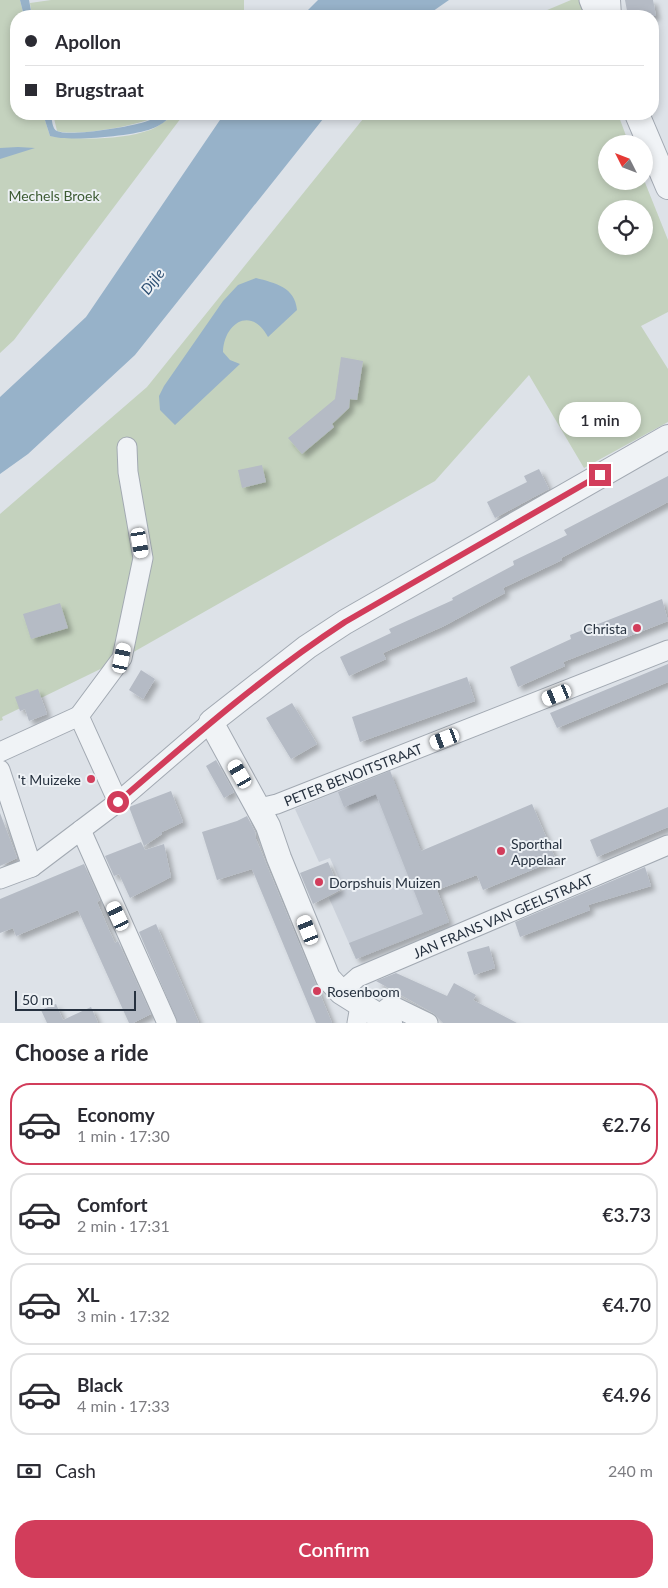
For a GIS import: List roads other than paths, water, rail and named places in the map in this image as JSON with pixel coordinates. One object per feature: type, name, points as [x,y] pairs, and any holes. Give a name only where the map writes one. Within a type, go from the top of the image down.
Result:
[{"type":"street","points":[[589,0],[591,6],[596,10]]},
{"type":"street","points":[[640,120],[668,187]]},
{"type":"street","points":[[0,879],[32,867],[118,802],[211,722],[307,647],[345,622],[668,437]]},
{"type":"street","points":[[0,752],[79,716],[122,658],[143,558],[128,472],[127,447]]},
{"type":"street","name":"PETER BENOITSTRAAT","points":[[260,808],[277,804],[428,746],[668,650]]},
{"type":"street","points":[[79,716],[118,802]]},
{"type":"street","points":[[211,722],[260,808],[328,978],[341,992],[371,1017],[391,1005],[428,1023]]},
{"type":"street","points":[[0,770],[32,867]]},
{"type":"street","points":[[80,830],[167,1023]]},
{"type":"street","name":"JAN FRANS VAN GEELSTRAAT","points":[[341,992],[358,977],[668,845]]},
{"type":"water","points":[[20,0],[29,0],[31,10],[22,10]]},
{"type":"water","points":[[318,0],[449,0],[435,10],[308,10]]},
{"type":"water","points":[[45,120],[52,120],[53,126],[57,131],[73,133],[124,127],[150,120],[167,120],[151,129],[130,134],[71,138],[50,136]]},
{"type":"water","name":"Dijle","points":[[220,120],[322,120],[135,355],[28,454],[0,474],[0,397],[86,317]]},
{"type":"water","points":[[0,148],[35,148],[0,159]]},
{"type":"water","points":[[256,278],[283,287],[292,296],[297,310],[268,337],[262,328],[254,322],[247,320],[233,326],[228,333],[223,352],[230,360],[240,364],[175,425],[160,410],[159,396],[164,386],[223,301],[238,285]]},
{"type":"place","name":"Christa","points":[[637,628]]},
{"type":"place","name":"'t Muizeke","points":[[91,779]]},
{"type":"place","name":"Sporthal Appelaar","points":[[501,851]]},
{"type":"place","name":"Dorpshuis Muizen","points":[[319,882]]},
{"type":"place","name":"Rosenboom","points":[[317,991]]},
{"type":"park label","name":"Mechels Broek","points":[[54,195]]}]
